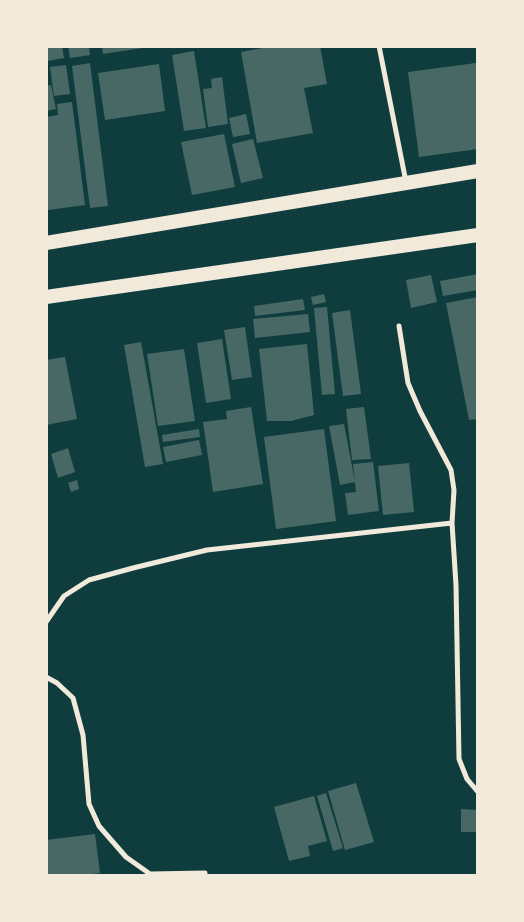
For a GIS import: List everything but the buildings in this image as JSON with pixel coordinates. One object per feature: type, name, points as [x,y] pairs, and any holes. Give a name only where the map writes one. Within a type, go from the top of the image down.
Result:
[{"type":"highway","points":[[46,243],[478,171]]},
{"type":"highway","points":[[46,297],[478,235]]},
{"type":"street","points":[[379,46],[406,182]]},
{"type":"street","points":[[399,326],[408,383],[420,411],[451,470],[454,490],[452,523],[456,585],[459,759],[467,779],[478,792]]},
{"type":"street","points":[[46,622],[64,596],[89,580],[206,550],[452,523]]},
{"type":"street","points":[[46,677],[57,683],[73,698],[83,735],[89,804],[99,826],[126,857],[150,874],[205,873]]}]
